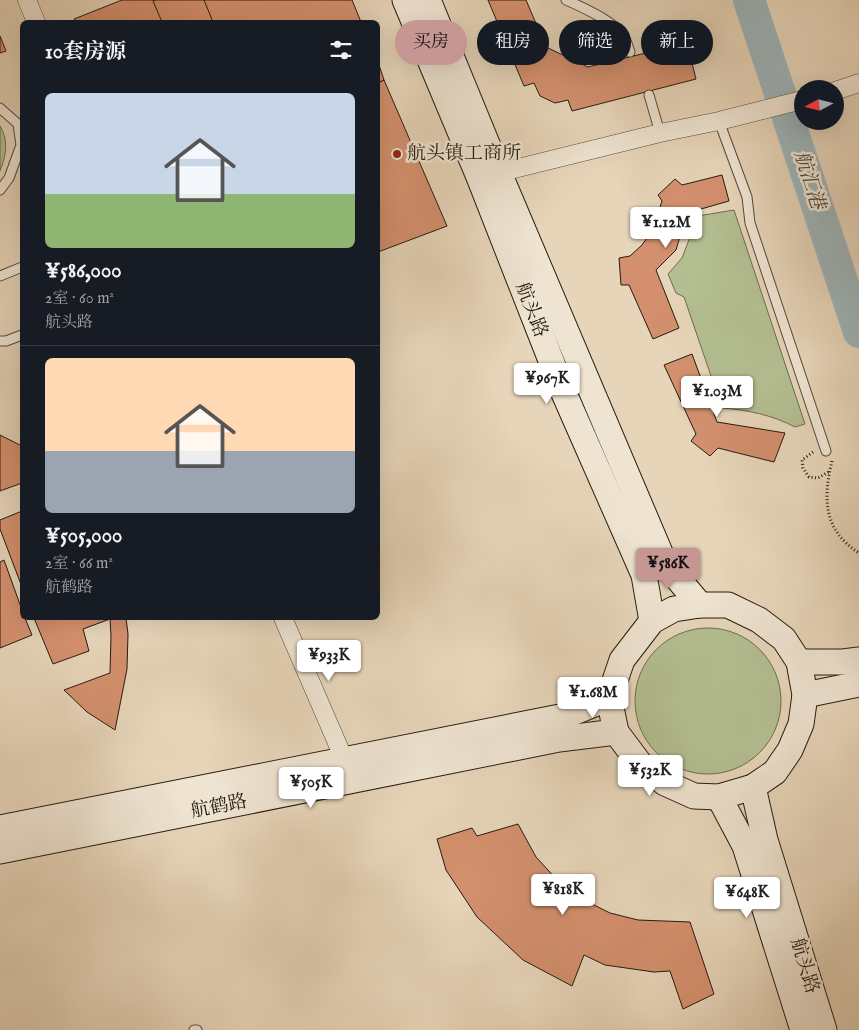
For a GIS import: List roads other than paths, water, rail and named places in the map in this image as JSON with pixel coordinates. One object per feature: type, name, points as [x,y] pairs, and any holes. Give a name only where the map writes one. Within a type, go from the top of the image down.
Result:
[{"type":"main road","name":"航头路","points":[[405,0],[489,175],[664,562],[700,605]]},
{"type":"main road","name":"航头路","points":[[428,0],[563,391],[644,575],[652,621]]},
{"type":"main road","points":[[700,605],[728,605],[759,620],[784,639],[799,662],[805,695],[801,724],[790,750],[775,772],[753,787],[720,797],[694,796],[665,784],[640,764],[616,732],[609,698],[622,660],[652,621],[674,609],[700,605]]},
{"type":"main road","points":[[799,662],[859,660]]},
{"type":"main road","points":[[805,695],[859,684]]},
{"type":"main road","name":"航鹤路","points":[[0,828],[565,716],[609,698]]},
{"type":"main road","name":"航鹤路","points":[[0,851],[559,739],[616,732]]},
{"type":"main road","name":"航头路","points":[[753,787],[765,840],[824,1030]]},
{"type":"main road","name":"航头路","points":[[720,797],[745,846],[803,1030]]},
{"type":"street","points":[[27,0],[35,20]]},
{"type":"street","points":[[844,88],[859,84]]},
{"type":"street","points":[[489,175],[794,102]]},
{"type":"street","points":[[284,620],[344,760]]},
{"type":"lane","points":[[566,0],[584,7],[605,20]]},
{"type":"lane","points":[[649,95],[660,133]]},
{"type":"lane","points":[[0,108],[20,124]]},
{"type":"lane","points":[[719,121],[747,197],[750,223],[826,451]]},
{"type":"lane","points":[[0,190],[9,178],[20,148]]},
{"type":"lane","points":[[0,276],[20,268]]},
{"type":"lane","points":[[0,341],[6,341],[20,336]]},
{"type":"waterway","name":"航汇港","points":[[749,0],[859,332]]},
{"type":"place","name":"航头镇工商所","points":[[397,154]]}]
